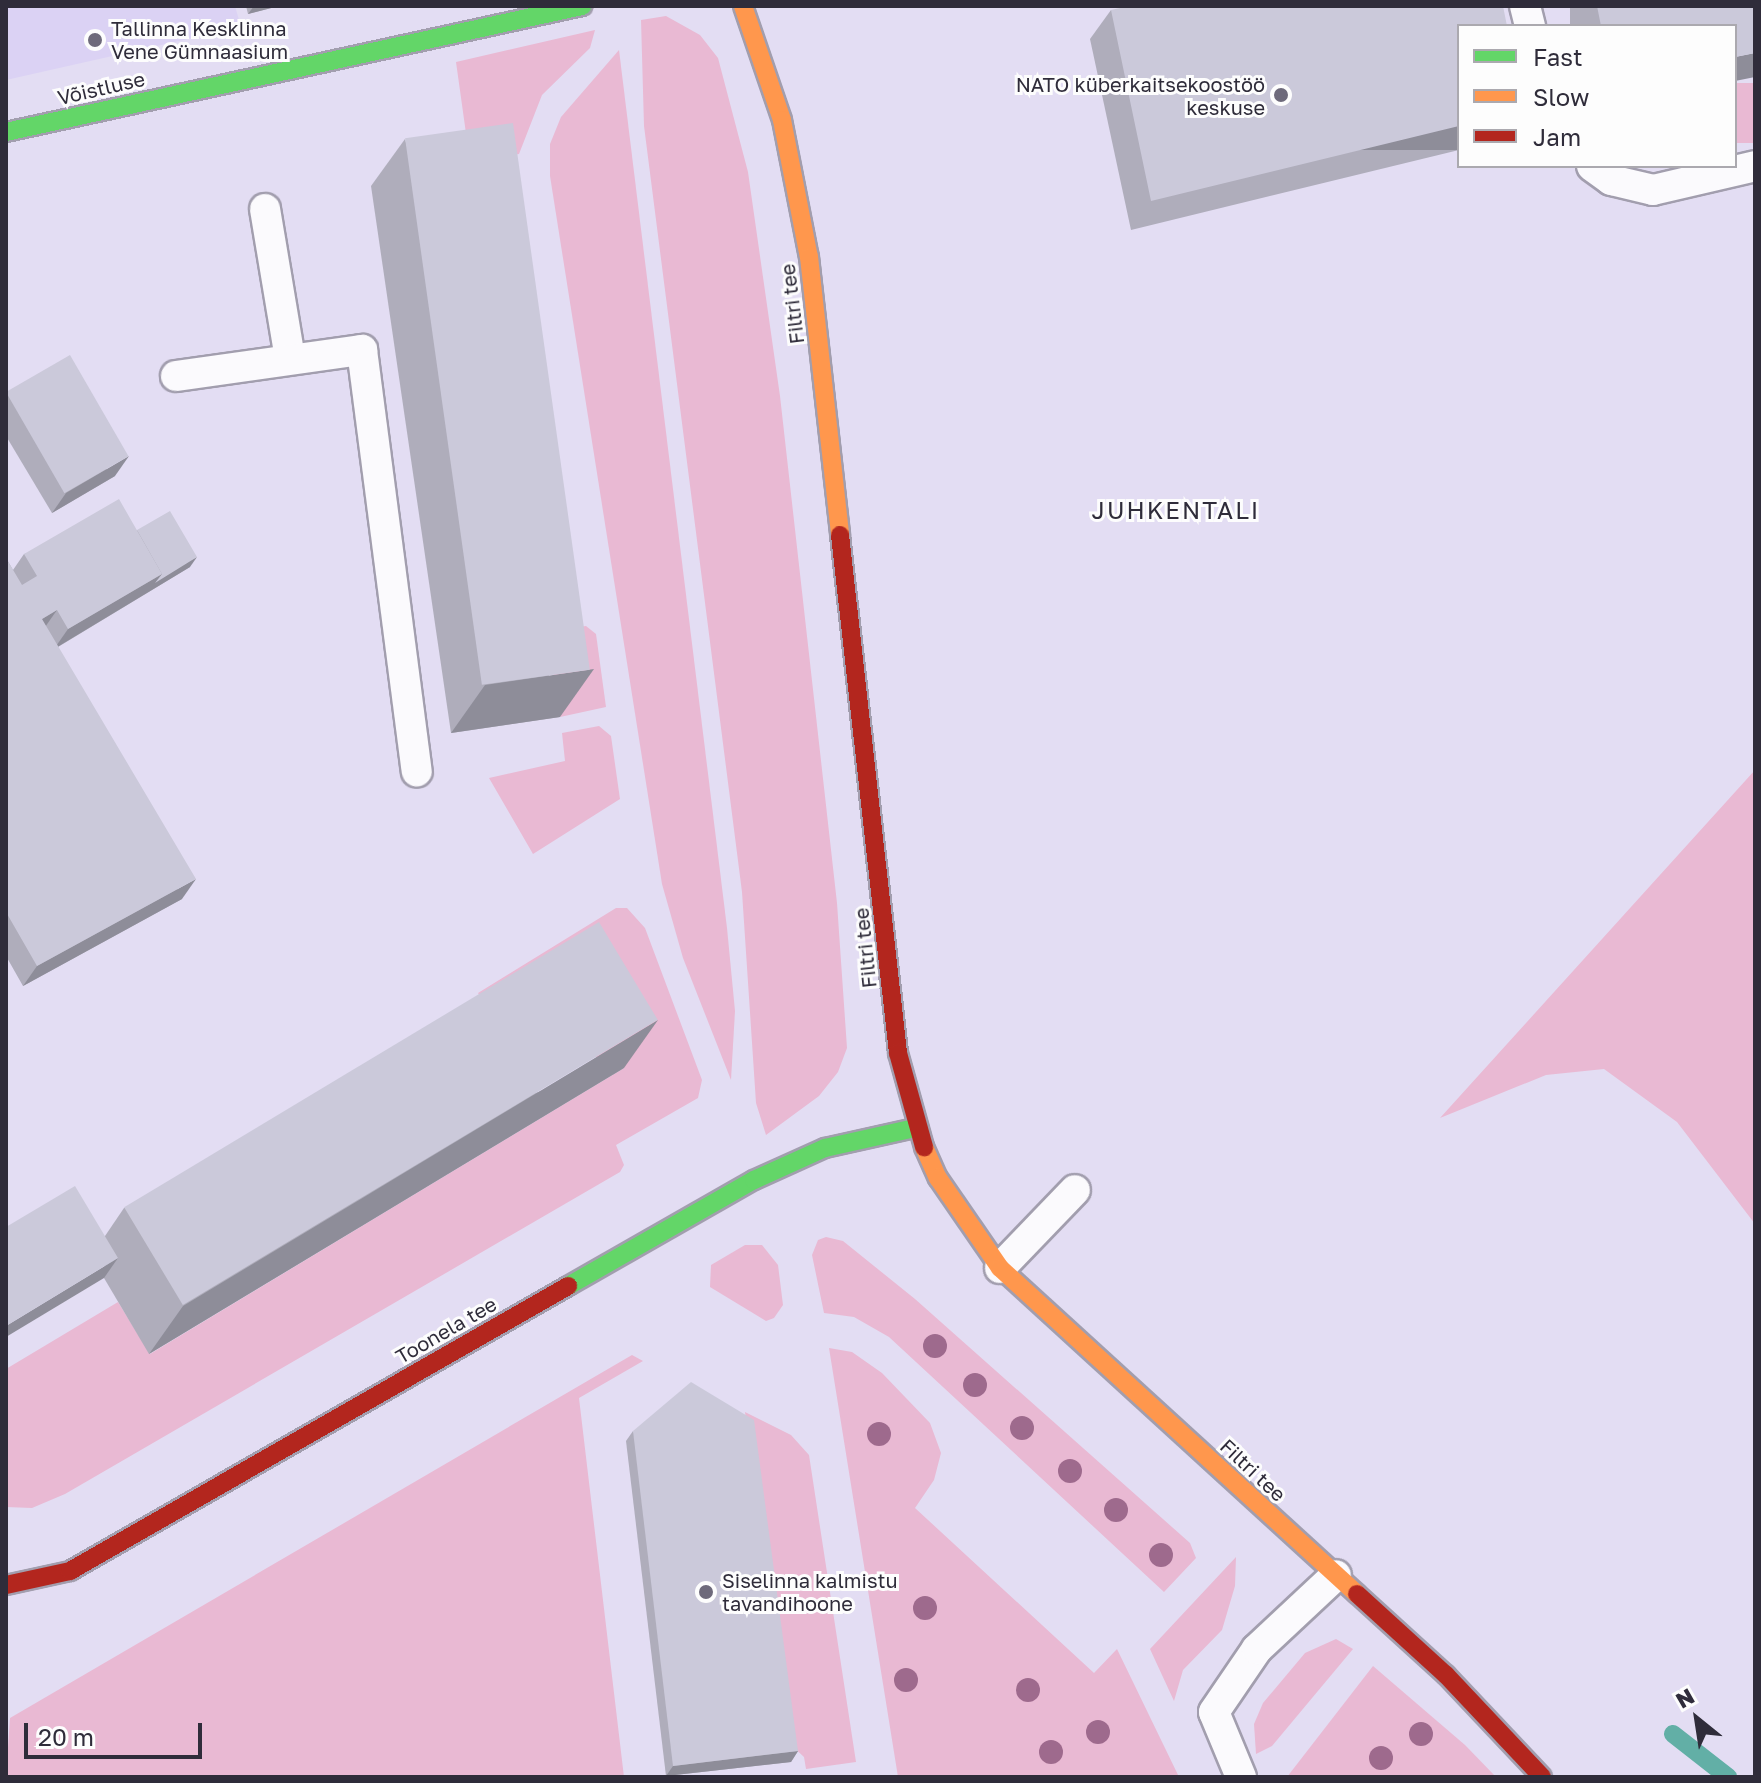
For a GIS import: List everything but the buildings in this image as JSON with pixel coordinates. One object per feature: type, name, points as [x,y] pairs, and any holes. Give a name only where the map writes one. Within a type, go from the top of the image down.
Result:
[{"type":"street","name":"Võistluse","points":[[6,132],[582,6]]},
{"type":"street","name":"Filtri tee","points":[[743,6],[782,120],[809,257],[898,1053],[915,1128],[938,1178],[1000,1268],[1446,1675],[1542,1777]]},
{"type":"street","name":"Toonela tee","points":[[6,1585],[70,1571],[754,1180],[825,1148],[915,1128]]},
{"type":"street","name":"Filtri tee","points":[[1446,1675],[1554,1758]]},
{"type":"lane","points":[[1595,168],[1611,180],[1653,190],[1755,166]]},
{"type":"lane","points":[[265,209],[290,359]]},
{"type":"lane","points":[[176,376],[362,350],[417,771]]},
{"type":"lane","points":[[1000,1268],[1075,1190]]},
{"type":"lane","points":[[1241,1777],[1214,1712],[1257,1649],[1336,1575]]},
{"type":"shaded area","name":"Tallinna Kesklinna Vene Gümnaasium","points":[[6,6],[235,6],[241,27],[6,80]]},
{"type":"shaded area","points":[[666,16],[700,35],[718,58],[748,172],[780,396],[837,903],[847,1048],[838,1072],[819,1096],[766,1135],[756,1103],[742,892],[644,126],[641,20]]},
{"type":"shaded area","points":[[595,30],[590,48],[542,95],[519,154],[470,162],[456,62]]},
{"type":"shaded area","points":[[619,50],[727,928],[735,1011],[731,1080],[683,958],[662,884],[550,176],[550,144],[561,117]]},
{"type":"shaded area","points":[[1737,83],[1755,83],[1755,143],[1737,143]]},
{"type":"shaded area","points":[[586,626],[596,634],[606,707],[560,717],[547,631]]},
{"type":"shaded area","points":[[599,726],[611,736],[620,799],[533,854],[489,778],[565,761],[562,733]]},
{"type":"shaded area","points":[[1755,770],[1755,1224],[1677,1122],[1604,1069],[1546,1075],[1440,1118]]},
{"type":"shaded area","points":[[616,908],[627,908],[645,928],[702,1080],[698,1098],[616,1145],[624,1165],[620,1172],[65,1494],[32,1508],[6,1507],[6,1369],[118,1302],[150,1354],[624,1068],[491,1016],[478,993]]},
{"type":"shaded area","points":[[826,1237],[843,1241],[915,1299],[1190,1543],[1196,1558],[1164,1592],[889,1337],[854,1317],[824,1313],[812,1255],[818,1240]]},
{"type":"shaded area","points":[[745,1245],[762,1245],[778,1265],[783,1305],[774,1318],[766,1321],[710,1287],[711,1265]]},
{"type":"shaded area","points":[[829,1348],[852,1352],[882,1373],[930,1423],[941,1453],[934,1480],[915,1508],[1094,1673],[1117,1649],[1179,1777],[898,1777]]},
{"type":"shaded area","points":[[632,1355],[643,1361],[579,1398],[624,1777],[6,1777],[10,1718]]},
{"type":"shaded area","points":[[745,1412],[791,1435],[809,1455],[856,1762],[806,1769],[804,1757],[789,1743]]},
{"type":"shaded area","points":[[1236,1557],[1235,1586],[1222,1630],[1183,1670],[1174,1701],[1150,1649]]},
{"type":"shaded area","points":[[1336,1639],[1353,1649],[1272,1746],[1256,1754],[1254,1724],[1263,1703],[1305,1653]]},
{"type":"shaded area","points":[[1373,1666],[1465,1745],[1496,1777],[1287,1777]]},
{"type":"waterway","points":[[1673,1734],[1728,1777]]},
{"type":"traffic: fast","points":[[6,132],[582,6]]},
{"type":"traffic: fast","points":[[568,1286],[754,1180],[825,1148],[915,1128]]},
{"type":"traffic: slow","points":[[743,6],[782,120],[809,257],[840,535]]},
{"type":"traffic: slow","points":[[924,1147],[938,1178],[1000,1268],[1357,1594]]},
{"type":"traffic: jam","points":[[840,535],[898,1053],[924,1147]]},
{"type":"traffic: jam","points":[[6,1585],[70,1571],[568,1286]]},
{"type":"traffic: jam","points":[[1357,1594],[1446,1675],[1542,1777]]},
{"type":"place","name":"Tallinna Kesklinna Vene Gümnaasium","points":[[95,40]]},
{"type":"place","name":"NATO küberkaitsekoostöö keskuse","points":[[1281,95]]},
{"type":"place","name":"Siselinna kalmistu tavandihoone","points":[[706,1592]]},
{"type":"district","name":"JUHKENTALI","points":[[1176,510]]}]
